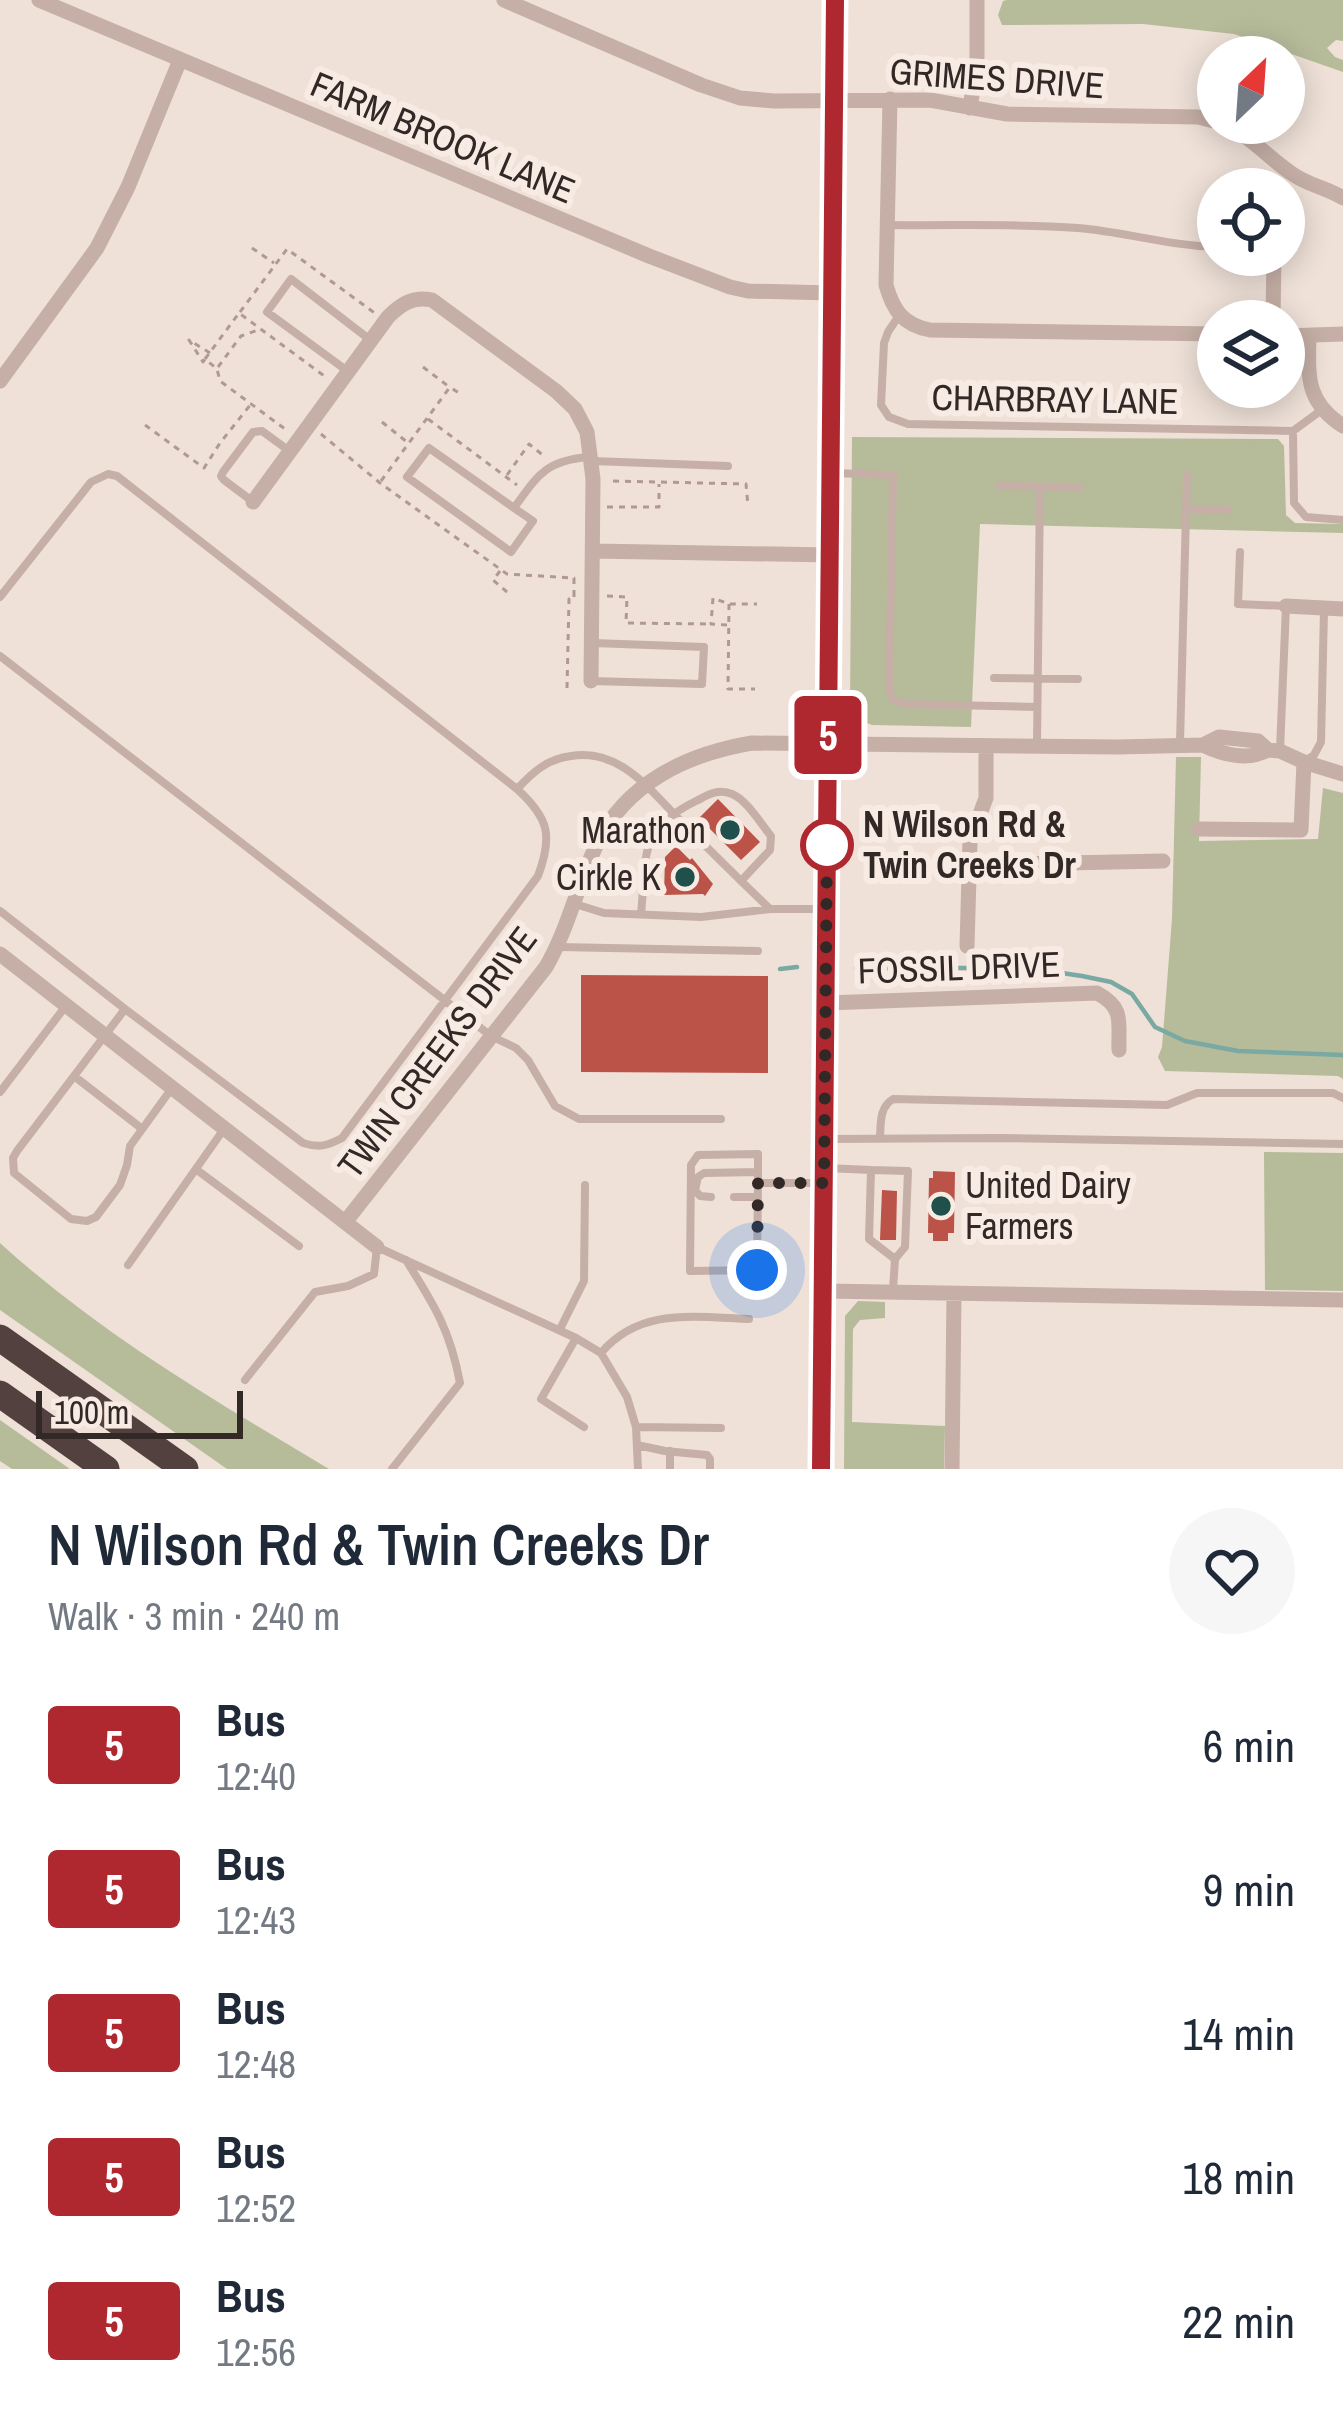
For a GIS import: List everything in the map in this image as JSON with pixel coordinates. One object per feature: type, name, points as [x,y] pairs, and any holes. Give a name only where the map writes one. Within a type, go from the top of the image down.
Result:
[{"type":"highway","points":[[0,1338],[185,1469]]},
{"type":"highway","points":[[0,1394],[106,1469]]},
{"type":"main road","points":[[821,1469],[836,0]]},
{"type":"street","name":"FARM BROOK LANE","points":[[39,0],[730,287],[770,293],[832,293]]},
{"type":"street","name":"GRIMES DRIVE","points":[[504,0],[740,98],[930,100],[1006,114],[1197,118]]},
{"type":"street","points":[[970,108],[977,63],[977,0]]},
{"type":"street","points":[[0,381],[97,248],[128,187],[180,60]]},
{"type":"street","points":[[890,99],[886,285],[899,316],[929,330],[1197,334]]},
{"type":"street","name":"GRIMES DRIVE","points":[[1257,144],[1306,182],[1343,198]]},
{"type":"street","points":[[253,502],[388,317],[402,304],[420,298],[443,306],[575,409],[586,433],[593,551],[591,681]]},
{"type":"street","points":[[1305,337],[1343,334]]},
{"type":"street","points":[[1309,337],[1308,375],[1313,394],[1343,426]]},
{"type":"street","points":[[593,551],[830,555]]},
{"type":"street","points":[[1286,606],[1343,609]]},
{"type":"street","name":"TWIN CREEKS DRIVE","points":[[346,1221],[546,967],[605,829],[645,784],[670,768],[722,748],[752,743],[1203,745],[1219,753],[1256,756],[1274,750],[1343,774]]},
{"type":"street","points":[[967,946],[970,841],[986,798],[986,746]]},
{"type":"street","points":[[1199,829],[1301,830],[1304,762]]},
{"type":"street","points":[[968,865],[1162,861]]},
{"type":"street","points":[[0,954],[377,1246]]},
{"type":"street","name":"FOSSIL DRIVE","points":[[827,1003],[1096,993],[1118,1010],[1119,1051]]},
{"type":"street","points":[[825,1292],[1343,1300]]},
{"type":"street","points":[[952,1469],[954,1294]]},
{"type":"lane","points":[[888,225],[1076,228],[1197,246]]},
{"type":"lane","points":[[348,371],[267,312],[279,295],[291,279],[370,340]]},
{"type":"lane","name":"CHARBRAY LANE","points":[[899,316],[884,343],[881,405],[896,422],[1293,431]]},
{"type":"lane","points":[[1323,409],[1293,431],[1294,503],[1306,517],[1343,520]]},
{"type":"lane","points":[[253,502],[224,480],[223,472],[253,432],[262,431],[290,451]]},
{"type":"lane","points":[[429,448],[514,508],[533,521],[511,552],[407,477],[429,448]]},
{"type":"lane","points":[[514,508],[540,473],[570,459],[728,466]]},
{"type":"lane","points":[[831,472],[893,475],[889,688],[893,700],[1037,707]]},
{"type":"lane","points":[[0,597],[91,482],[108,474],[117,476],[518,789],[544,821],[547,853],[538,876],[342,1138],[327,1146],[303,1143],[0,910]]},
{"type":"lane","points":[[1180,746],[1187,475]]},
{"type":"lane","points":[[999,486],[1080,487]]},
{"type":"lane","points":[[1037,747],[1040,487]]},
{"type":"lane","points":[[1186,509],[1227,510]]},
{"type":"lane","points":[[1240,552],[1238,604],[1286,606],[1274,750]]},
{"type":"lane","points":[[1304,762],[1321,742],[1324,608]]},
{"type":"lane","points":[[591,681],[702,684],[704,647],[592,644]]},
{"type":"lane","points":[[0,656],[491,1036],[516,1048],[555,1106],[579,1119],[721,1120]]},
{"type":"lane","points":[[994,678],[1078,680]]},
{"type":"lane","points":[[518,789],[536,769],[560,758],[593,754],[609,758],[645,784],[770,909]]},
{"type":"lane","points":[[641,914],[650,841],[658,824],[716,791],[736,795],[771,836],[770,850],[740,881]]},
{"type":"lane","points":[[575,904],[604,913],[701,917],[826,909]]},
{"type":"lane","points":[[557,947],[758,951]]},
{"type":"lane","points":[[0,1092],[65,1006]]},
{"type":"lane","points":[[125,1009],[13,1158],[14,1173],[70,1219],[79,1222],[96,1217],[120,1185],[130,1146],[172,1088]]},
{"type":"lane","points":[[74,1076],[141,1128]]},
{"type":"lane","points":[[880,1138],[881,1118],[893,1099],[1167,1105],[1197,1093],[1333,1093],[1343,1097]]},
{"type":"lane","points":[[128,1265],[225,1128]]},
{"type":"lane","points":[[825,1139],[1343,1144]]},
{"type":"lane","points":[[758,1154],[758,1183],[757,1270],[690,1271],[692,1165],[698,1155],[758,1154]]},
{"type":"lane","points":[[197,1170],[299,1246]]},
{"type":"lane","points":[[871,1171],[869,1239],[895,1259]]},
{"type":"lane","points":[[758,1183],[908,1171],[905,1247],[895,1259],[893,1293]]},
{"type":"lane","points":[[711,1197],[695,1190],[704,1173],[758,1172]]},
{"type":"lane","points":[[560,1330],[584,1281],[585,1185]]},
{"type":"lane","points":[[734,1197],[758,1197]]},
{"type":"lane","points":[[244,1380],[315,1292],[348,1286],[374,1274],[377,1246],[601,1353],[627,1396],[636,1427],[638,1469]]},
{"type":"lane","points":[[392,1469],[460,1383],[441,1316],[405,1258]]},
{"type":"lane","points":[[601,1353],[615,1336],[666,1316],[749,1319]]},
{"type":"lane","points":[[575,1338],[541,1399],[584,1426]]},
{"type":"lane","points":[[636,1427],[721,1428]]},
{"type":"lane","points":[[637,1445],[706,1455],[710,1469]]},
{"type":"lane","points":[[670,1451],[670,1469]]},
{"type":"path","points":[[252,248],[275,264]]},
{"type":"path","points":[[210,353],[189,340],[203,362],[210,353],[239,314],[327,377]]},
{"type":"path","points":[[217,369],[241,336],[261,329]]},
{"type":"path","points":[[218,342],[230,352]]},
{"type":"path","points":[[205,359],[217,369],[220,381],[288,431],[299,416],[507,574],[574,578],[574,599],[569,598],[567,688]]},
{"type":"path","points":[[423,367],[459,394]]},
{"type":"path","points":[[380,482],[450,387]]},
{"type":"path","points":[[145,425],[204,468],[251,404]]},
{"type":"path","points":[[427,418],[520,486]]},
{"type":"path","points":[[382,422],[409,443]]},
{"type":"path","points":[[506,476],[529,444],[549,459]]},
{"type":"path","points":[[613,481],[746,484],[748,506]]},
{"type":"path","points":[[600,507],[659,507],[659,482]]},
{"type":"path","points":[[501,569],[493,580],[507,592]]},
{"type":"path","points":[[574,593],[627,597],[626,623],[728,625]]},
{"type":"path","points":[[711,625],[713,598],[729,604],[757,604]]},
{"type":"path","points":[[729,604],[728,689],[755,689]]},
{"type":"green space","points":[[1343,0],[1343,41],[1336,40],[1327,48],[1343,60],[1343,72],[1305,59],[1305,36],[1240,36],[1143,24],[1002,25],[998,15],[1003,1]]},
{"type":"green space","points":[[852,437],[1278,439],[1284,446],[1286,515],[1295,523],[1343,524],[1343,533],[980,524],[971,727],[872,725],[859,720],[850,705]]},
{"type":"green space","points":[[1176,757],[1201,757],[1199,841],[1318,839],[1323,788],[1343,793],[1343,1079],[1165,1071],[1158,1057],[1172,919]]},
{"type":"green space","points":[[1264,1152],[1343,1153],[1343,1291],[1265,1290]]},
{"type":"green space","points":[[0,1243],[118,1336],[329,1469],[227,1469],[0,1310]]},
{"type":"green space","points":[[858,1301],[885,1302],[885,1318],[860,1320],[853,1329],[852,1422],[945,1426],[944,1469],[844,1469],[845,1316]]},
{"type":"green space","points":[[0,1420],[70,1469],[12,1469],[0,1461]]},
{"type":"building","name":"Marathon","points":[[718,799],[760,842],[741,860],[699,818]]},
{"type":"building","name":"Cirkle K","points":[[676,846],[713,884],[705,896],[664,895],[665,857]]},
{"type":"building","points":[[581,975],[768,976],[768,1073],[581,1072]]},
{"type":"building","name":"United Dairy Farmers","points":[[933,1171],[955,1172],[954,1233],[948,1233],[948,1241],[933,1241],[933,1233],[928,1233]]},
{"type":"building","points":[[882,1190],[897,1191],[896,1240],[880,1240]]},
{"type":"waterway","points":[[780,969],[797,967]]},
{"type":"waterway","points":[[856,968],[1028,968],[1082,976],[1111,982],[1132,994],[1155,1027],[1185,1041],[1238,1051],[1343,1055]]},
{"type":"bus line","name":"5","points":[[821,1469],[835,0]]},
{"type":"place","name":"Marathon","points":[[730,830]]},
{"type":"place","name":"N Wilson Rd & Twin Creeks Dr","points":[[827,845]]},
{"type":"place","name":"Cirkle K","points":[[685,877]]},
{"type":"place","name":"United Dairy Farmers","points":[[941,1206]]},
{"type":"route","points":[[757,1270],[758,1183],[824,1183],[827,845]]}]
